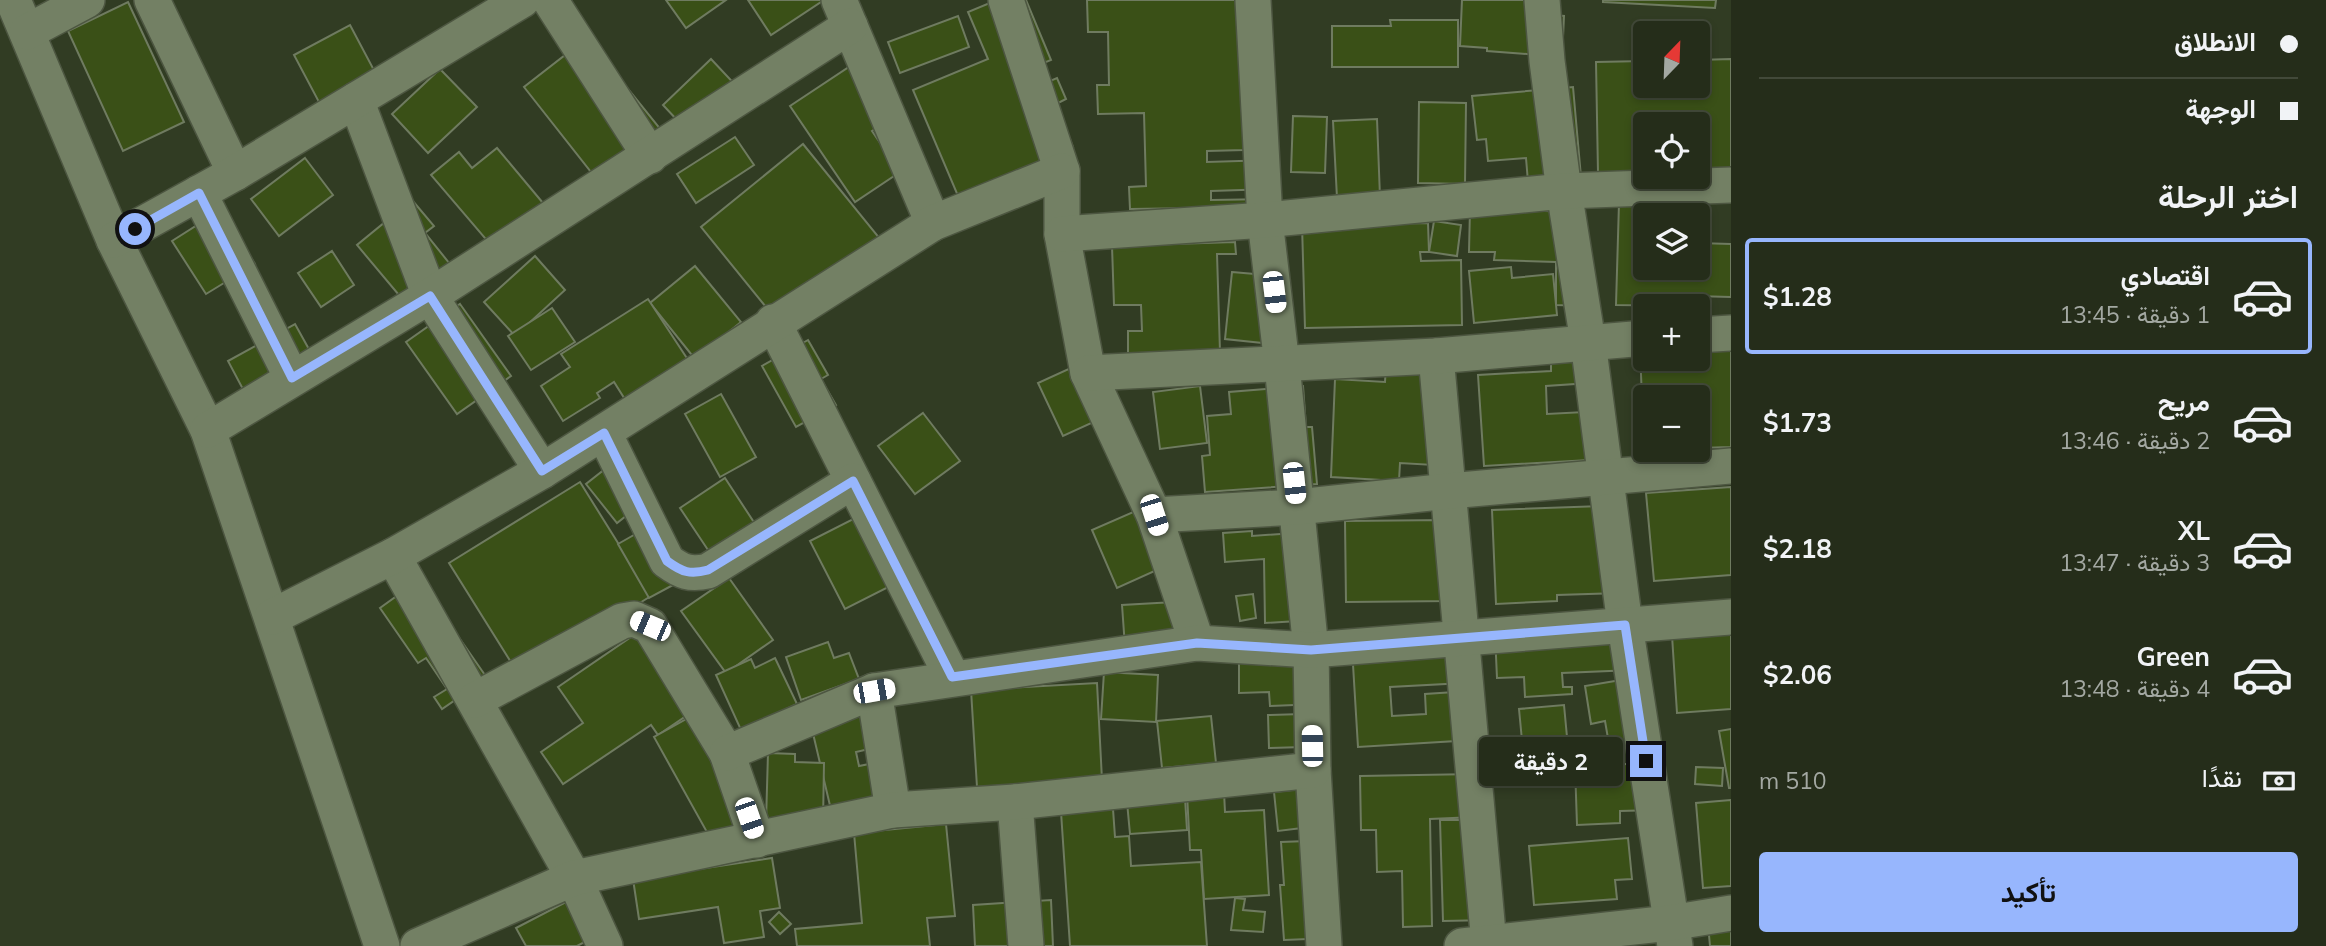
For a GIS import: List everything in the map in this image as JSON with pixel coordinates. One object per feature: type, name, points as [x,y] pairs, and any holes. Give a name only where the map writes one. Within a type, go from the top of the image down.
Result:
[{"type":"street","points":[[13,0],[114,240],[208,429],[383,946]]},
{"type":"street","points":[[27,32],[87,0]]},
{"type":"street","points":[[152,0],[235,173]]},
{"type":"street","points":[[114,240],[235,173],[522,0]]},
{"type":"street","points":[[550,0],[650,156]]},
{"type":"street","points":[[1006,0],[1062,170],[1062,234],[1088,373],[1154,515],[1197,643]]},
{"type":"street","points":[[1253,0],[1265,220],[1311,650],[1313,770],[1324,946]]},
{"type":"street","points":[[1542,0],[1564,191],[1672,934]]},
{"type":"street","points":[[208,429],[430,296],[650,156],[845,13],[933,223]]},
{"type":"street","points":[[356,100],[430,296],[542,471]]},
{"type":"street","points":[[272,617],[393,556],[542,471],[933,223],[1062,170]]},
{"type":"street","points":[[1062,234],[1265,220],[1564,191],[1731,186]]},
{"type":"street","points":[[199,193],[292,378]]},
{"type":"street","points":[[773,323],[952,677]]},
{"type":"street","points":[[1710,334],[1731,333]]},
{"type":"street","points":[[1088,373],[1436,356],[1633,339]]},
{"type":"street","points":[[1436,356],[1463,638],[1475,945],[1672,934],[1731,913]]},
{"type":"street","points":[[604,433],[667,561],[680,571],[693,574],[708,570],[853,481]]},
{"type":"street","points":[[1154,515],[1297,507],[1731,466]]},
{"type":"street","points":[[393,556],[574,878],[605,946]]},
{"type":"street","points":[[727,753],[874,691],[952,677],[1197,643],[1311,650],[1731,617]]},
{"type":"street","points":[[475,700],[622,621],[634,619],[650,626],[727,753],[757,840]]},
{"type":"street","points":[[874,691],[893,810]]},
{"type":"street","points":[[418,946],[574,878],[893,810],[1015,802],[1313,770]]},
{"type":"street","points":[[1015,802],[1026,946]]},
{"type":"building","points":[[666,0],[726,0],[686,28]]},
{"type":"building","points":[[748,0],[824,0],[771,35]]},
{"type":"building","points":[[997,0],[1026,0],[1051,60],[1036,66],[1043,84],[1057,78],[1066,99],[1056,104],[1073,147],[1040,160],[1043,169],[961,203],[913,90],[988,59],[968,12]]},
{"type":"building","points":[[1087,0],[1258,0],[1244,150],[1207,151],[1207,162],[1274,160],[1275,189],[1211,191],[1211,200],[1280,199],[1280,224],[1196,208],[1130,209],[1129,187],[1146,186],[1144,113],[1098,114],[1097,85],[1109,85],[1108,32],[1088,32]]},
{"type":"building","points":[[1462,0],[1553,0],[1552,15],[1564,16],[1563,38],[1553,37],[1552,56],[1460,46]]},
{"type":"building","points":[[1603,0],[1716,0],[1715,8]]},
{"type":"building","points":[[128,2],[184,122],[123,151],[68,31]]},
{"type":"building","points":[[958,16],[969,47],[900,73],[888,42]]},
{"type":"building","points":[[1390,20],[1458,20],[1458,67],[1332,67],[1332,26],[1391,26]]},
{"type":"building","points":[[350,25],[376,74],[320,104],[294,55]]},
{"type":"building","points":[[587,38],[670,141],[606,191],[524,87]]},
{"type":"building","points":[[711,59],[741,91],[693,137],[663,105]]},
{"type":"building","points":[[1731,59],[1731,170],[1710,171],[1710,112],[1633,112],[1633,172],[1598,173],[1596,62],[1633,61],[1633,98],[1710,98],[1710,60]]},
{"type":"building","points":[[858,61],[895,116],[872,131],[900,172],[855,202],[790,106]]},
{"type":"building","points":[[440,69],[477,107],[428,153],[392,114]]},
{"type":"building","points":[[1573,87],[1581,177],[1528,182],[1526,158],[1488,161],[1486,139],[1477,140],[1472,96]]},
{"type":"building","points":[[1419,102],[1466,103],[1465,184],[1418,183]]},
{"type":"building","points":[[1293,116],[1327,117],[1325,173],[1291,172]]},
{"type":"building","points":[[1377,119],[1380,197],[1337,198],[1333,121]]},
{"type":"building","points":[[735,137],[754,165],[696,203],[677,174]]},
{"type":"building","points":[[803,144],[885,245],[783,328],[701,227]]},
{"type":"building","points":[[497,148],[553,215],[502,258],[431,175],[459,152],[472,168]]},
{"type":"building","points":[[305,158],[333,195],[279,236],[251,199]]},
{"type":"building","points":[[412,200],[434,226],[425,233],[454,269],[409,307],[357,245]]},
{"type":"building","points":[[1619,203],[1633,203],[1633,280],[1710,280],[1710,243],[1731,244],[1731,297],[1710,296],[1710,294],[1633,294],[1633,305],[1616,305]]},
{"type":"building","points":[[1470,209],[1585,212],[1584,249],[1590,306],[1556,305],[1556,262],[1494,260],[1495,252],[1469,252]]},
{"type":"building","points":[[221,210],[255,264],[206,294],[172,241]]},
{"type":"building","points":[[1434,221],[1461,225],[1457,256],[1429,252]]},
{"type":"building","points":[[1428,223],[1429,252],[1420,252],[1421,261],[1461,260],[1462,325],[1305,328],[1302,225]]},
{"type":"building","points":[[1235,242],[1236,254],[1217,254],[1220,352],[1128,355],[1128,331],[1142,331],[1141,305],[1114,305],[1112,246]]},
{"type":"building","points":[[332,251],[354,285],[321,307],[298,273]]},
{"type":"building","points":[[535,256],[565,290],[515,336],[484,302]]},
{"type":"building","points":[[695,266],[741,322],[695,359],[650,303]]},
{"type":"building","points":[[1511,267],[1512,278],[1553,274],[1557,315],[1474,323],[1469,271]]},
{"type":"building","points":[[1232,272],[1288,277],[1281,345],[1225,339]]},
{"type":"building","points":[[648,299],[696,372],[633,412],[614,382],[597,393],[600,398],[563,421],[541,386],[570,367],[561,354]]},
{"type":"building","points":[[460,304],[511,376],[457,414],[406,342]]},
{"type":"building","points":[[552,308],[575,342],[531,370],[508,336]]},
{"type":"building","points":[[295,324],[321,371],[245,393],[228,361]]},
{"type":"building","points":[[808,340],[828,375],[821,379],[836,405],[796,427],[762,366]]},
{"type":"building","points":[[1731,346],[1731,447],[1710,448],[1710,385],[1641,385],[1641,371],[1710,371],[1710,347]]},
{"type":"building","points":[[1097,356],[1122,409],[1063,436],[1038,383]]},
{"type":"building","points":[[1589,357],[1590,383],[1546,386],[1547,414],[1604,411],[1607,459],[1484,466],[1478,375],[1551,371],[1551,359]]},
{"type":"building","points":[[1386,365],[1447,368],[1451,466],[1400,463],[1399,481],[1331,477],[1335,379],[1385,382]]},
{"type":"building","points":[[1200,386],[1207,443],[1160,449],[1153,392]]},
{"type":"building","points":[[1303,386],[1306,427],[1312,427],[1317,484],[1205,492],[1202,456],[1210,455],[1207,416],[1231,414],[1229,392]]},
{"type":"building","points":[[721,394],[756,457],[720,477],[685,414]]},
{"type":"building","points":[[923,413],[960,461],[915,494],[878,446]]},
{"type":"building","points":[[619,458],[650,497],[617,523],[586,484]]},
{"type":"building","points":[[725,478],[759,530],[714,559],[680,508]]},
{"type":"building","points":[[580,482],[651,596],[542,663],[524,683],[449,563]]},
{"type":"building","points":[[1731,487],[1731,575],[1654,581],[1646,493]]},
{"type":"building","points":[[1154,503],[1179,560],[1117,588],[1092,530]]},
{"type":"building","points":[[879,506],[914,574],[845,609],[810,541]]},
{"type":"building","points":[[1602,506],[1620,593],[1557,595],[1557,601],[1496,604],[1492,510]]},
{"type":"building","points":[[1447,520],[1452,601],[1346,602],[1345,521]]},
{"type":"building","points":[[655,523],[664,569],[673,585],[649,598],[618,544]]},
{"type":"building","points":[[1252,531],[1252,536],[1309,532],[1314,620],[1265,623],[1264,559],[1225,562],[1223,533]]},
{"type":"building","points":[[729,578],[773,640],[726,673],[681,611]]},
{"type":"building","points":[[419,580],[487,678],[442,709],[434,697],[447,689],[426,658],[418,663],[380,608]]},
{"type":"building","points":[[1253,594],[1256,618],[1240,621],[1236,596]]},
{"type":"building","points":[[1192,601],[1194,642],[1125,647],[1122,605]]},
{"type":"building","points":[[1731,616],[1731,709],[1677,713],[1671,620]]},
{"type":"building","points":[[656,620],[711,699],[658,735],[651,725],[563,784],[541,752],[583,723],[558,687]]},
{"type":"building","points":[[1631,627],[1633,670],[1562,673],[1563,687],[1572,687],[1572,694],[1525,697],[1524,677],[1497,678],[1495,634]]},
{"type":"building","points":[[828,642],[834,658],[849,653],[859,679],[801,700],[786,657]]},
{"type":"building","points":[[1462,642],[1464,683],[1390,687],[1392,716],[1426,714],[1425,694],[1470,691],[1473,740],[1358,747],[1352,648]]},
{"type":"building","points":[[1317,657],[1319,704],[1270,706],[1269,692],[1239,693],[1239,659]]},
{"type":"building","points":[[775,658],[797,704],[741,730],[716,675],[751,659],[755,668]]},
{"type":"building","points":[[1104,672],[1158,675],[1156,722],[1101,719]]},
{"type":"building","points":[[1633,678],[1644,744],[1610,750],[1605,721],[1591,724],[1585,686]]},
{"type":"building","points":[[1097,683],[1102,780],[977,787],[971,690]]},
{"type":"building","points":[[1564,705],[1570,769],[1525,772],[1519,709]]},
{"type":"building","points":[[873,710],[882,746],[856,752],[859,766],[889,760],[898,798],[832,814],[811,725]]},
{"type":"building","points":[[1302,714],[1303,747],[1269,748],[1268,715]]},
{"type":"building","points":[[1211,716],[1216,763],[1162,768],[1157,721]]},
{"type":"building","points":[[690,717],[766,813],[713,843],[654,737]]},
{"type":"building","points":[[1731,729],[1731,788],[1729,788],[1719,731]]},
{"type":"building","points":[[768,753],[795,754],[795,762],[824,763],[823,823],[766,822]]},
{"type":"building","points":[[1654,763],[1656,810],[1620,811],[1620,823],[1577,825],[1575,766]]},
{"type":"building","points":[[1696,767],[1723,768],[1722,786],[1695,784]]},
{"type":"building","points":[[1475,774],[1476,817],[1430,819],[1432,926],[1403,927],[1402,871],[1377,872],[1376,830],[1361,830],[1360,776]]},
{"type":"building","points":[[1319,787],[1310,827],[1278,831],[1274,792]]},
{"type":"building","points":[[1224,792],[1225,812],[1264,810],[1269,895],[1204,899],[1201,850],[1190,850],[1187,794]]},
{"type":"building","points":[[1185,798],[1187,830],[1130,834],[1127,802]]},
{"type":"building","points":[[1731,800],[1731,886],[1703,888],[1696,803]]},
{"type":"building","points":[[1113,809],[1115,837],[1129,836],[1131,866],[1201,862],[1207,946],[1070,946],[1061,812]]},
{"type":"building","points":[[1440,820],[1488,820],[1490,920],[1443,921]]},
{"type":"building","points":[[946,824],[955,916],[927,918],[930,946],[797,946],[795,929],[862,923],[854,833]]},
{"type":"building","points":[[1628,838],[1632,879],[1615,880],[1617,899],[1534,905],[1529,846]]},
{"type":"building","points":[[1334,840],[1333,938],[1284,940],[1280,885],[1284,885],[1281,842]]},
{"type":"building","points":[[772,858],[780,908],[760,911],[764,937],[724,943],[718,907],[639,919],[633,879]]},
{"type":"building","points":[[587,891],[608,930],[577,946],[526,946],[516,928]]},
{"type":"building","points":[[1235,898],[1245,899],[1243,910],[1265,912],[1263,932],[1231,930]]},
{"type":"building","points":[[1051,900],[1053,946],[975,946],[973,905]]},
{"type":"building","points":[[779,912],[791,924],[780,934],[769,922]]},
{"type":"building","points":[[1731,921],[1731,946],[1710,946],[1708,924]]},
{"type":"route","points":[[135,229],[199,193],[292,378],[430,296],[542,471],[604,433],[667,561],[680,571],[693,574],[708,570],[853,481],[952,677],[1197,643],[1311,650],[1625,625],[1646,761]]}]
